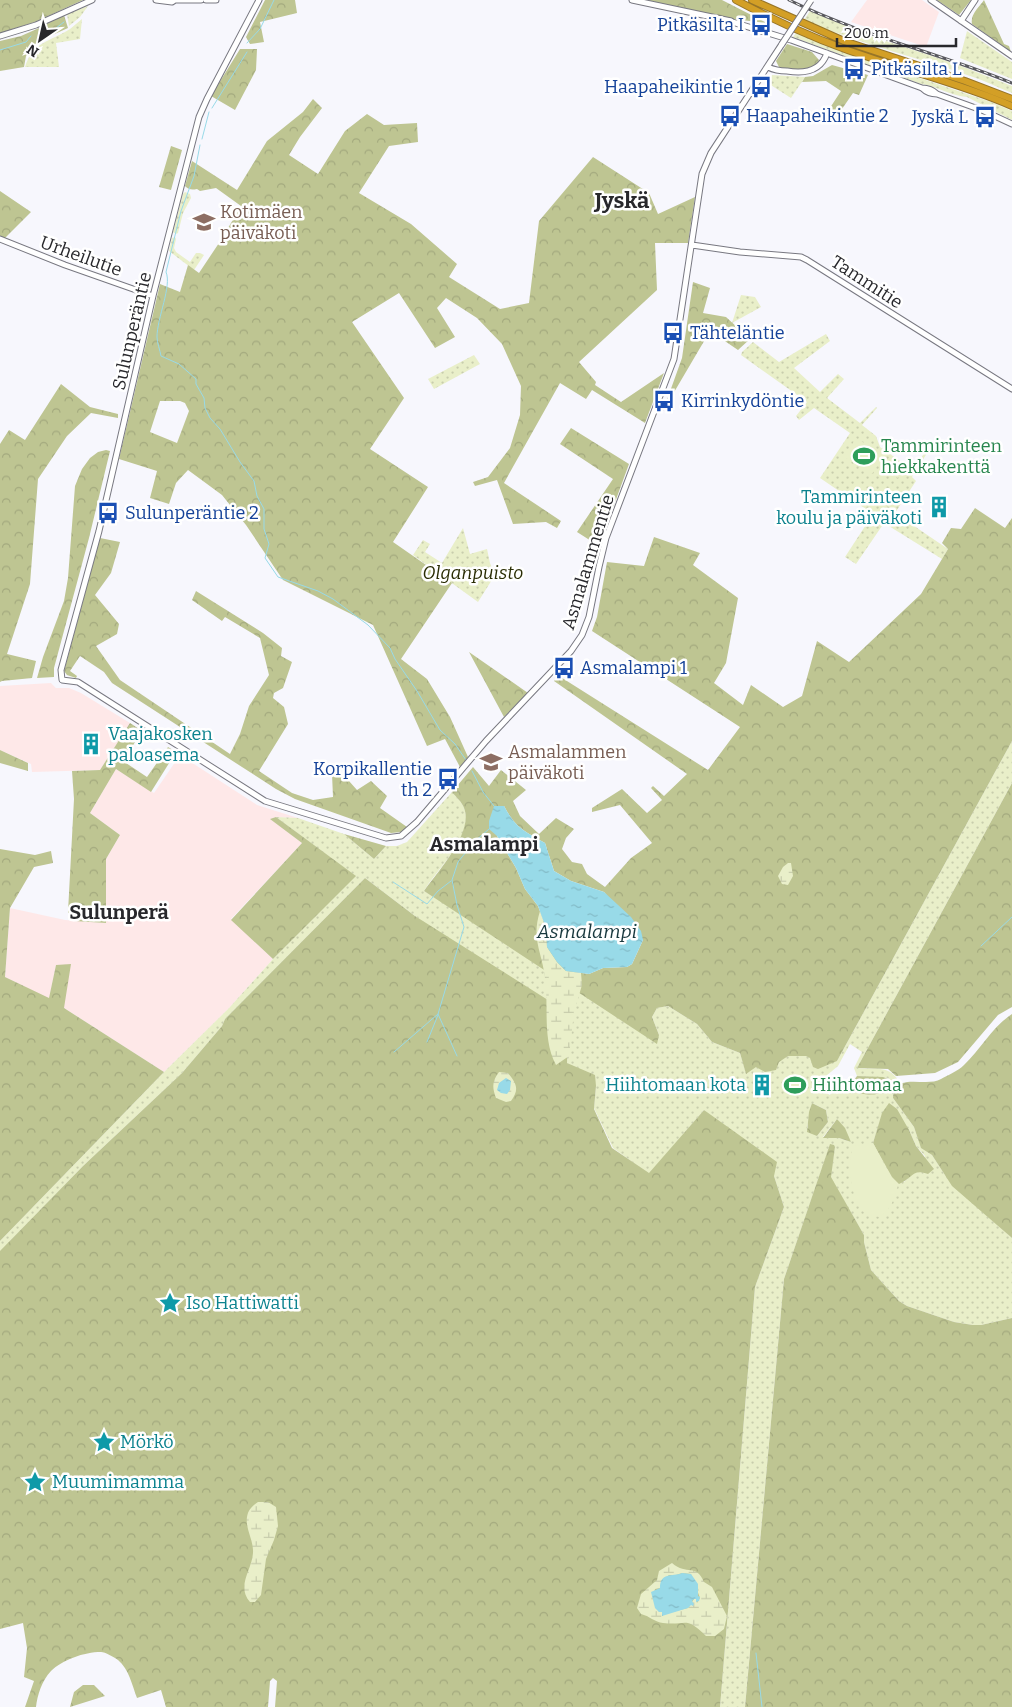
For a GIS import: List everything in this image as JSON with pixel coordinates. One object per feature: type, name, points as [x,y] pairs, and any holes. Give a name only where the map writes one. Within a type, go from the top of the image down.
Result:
[{"type":"highway","points":[[736,0],[780,22],[839,47],[963,87],[1012,106]]},
{"type":"highway","points":[[752,0],[844,41],[965,81],[1012,99]]},
{"type":"street","points":[[0,36],[36,25],[68,9],[92,0]]},
{"type":"street","points":[[156,0],[172,2],[175,0],[201,0]]},
{"type":"street","points":[[206,0],[216,0]]},
{"type":"street","name":"Sulunperäntie","points":[[62,680],[61,670],[105,506],[153,296],[200,117],[207,99],[258,0]]},
{"type":"street","points":[[632,0],[729,21],[737,21],[922,88],[1012,124]]},
{"type":"street","name":"Asmalammentie","points":[[62,680],[78,682],[265,800],[386,838],[401,836],[428,810],[486,741],[560,664],[582,635],[589,617],[598,567],[606,538],[674,359],[700,182],[705,166],[711,153],[811,0]]},
{"type":"street","points":[[931,0],[1012,56]]},
{"type":"street","points":[[961,21],[975,0]]},
{"type":"street","points":[[768,66],[778,70],[808,72],[820,65],[827,53]]},
{"type":"street","name":"Urheilutie","points":[[0,239],[65,265],[153,296]]},
{"type":"street","name":"Tammitie","points":[[692,244],[740,252],[801,257],[1012,390]]},
{"type":"shaded area","points":[[867,0],[922,0],[939,12],[926,47],[851,22]]},
{"type":"shaded area","points":[[51,683],[56,688],[69,688],[81,693],[130,723],[100,770],[32,772],[31,764],[0,750],[0,686]]},
{"type":"shaded area","points":[[180,755],[257,805],[298,818],[276,817],[271,819],[302,843],[231,919],[273,959],[229,1008],[164,1072],[64,1008],[56,965],[49,999],[5,977],[10,908],[65,920],[106,923],[106,859],[120,835],[90,813],[116,769],[154,793]]},
{"type":"green space","points":[[0,0],[83,0],[35,22],[0,33]]},
{"type":"green space","points":[[265,0],[295,0],[297,13],[260,22],[264,42],[250,44],[246,37]]},
{"type":"green space","points":[[646,0],[722,0],[767,23],[733,19]]},
{"type":"green space","points":[[937,0],[971,0],[959,15]]},
{"type":"green space","points":[[984,0],[1004,44],[1009,46],[1011,52],[972,24],[977,8]]},
{"type":"green space","points":[[88,6],[80,17],[69,26],[67,14]]},
{"type":"green space","points":[[810,11],[868,35],[956,64],[1012,86],[1012,93],[952,70],[825,29],[804,20]]},
{"type":"green space","points":[[64,15],[68,28],[39,41],[41,27]]},
{"type":"green space","points":[[82,19],[80,39],[56,43],[59,67],[25,67],[28,58],[37,47],[70,29]]},
{"type":"green space","points":[[39,28],[38,41],[26,56],[24,67],[0,71],[0,41],[21,36]]},
{"type":"green space","points":[[967,31],[1012,62],[1012,79],[960,58]]},
{"type":"green space","points":[[796,33],[845,53],[991,102],[1012,111],[1012,120],[967,97],[921,84],[793,37]]},
{"type":"green space","points":[[787,44],[812,52],[819,60],[807,69],[789,70],[779,67],[776,61]]},
{"type":"green space","points":[[240,49],[257,49],[256,70],[235,110],[211,96]]},
{"type":"green space","points":[[832,65],[868,75],[859,95],[853,93],[833,122],[824,117],[841,91],[826,81],[802,82],[805,77],[813,76]]},
{"type":"green space","points":[[768,76],[805,77],[791,98],[766,82]]},
{"type":"green space","points":[[313,99],[322,108],[289,155],[318,174],[345,131],[367,114],[384,125],[417,123],[418,142],[389,146],[359,193],[411,224],[457,264],[449,277],[500,309],[529,303],[539,221],[593,157],[649,193],[658,214],[695,197],[688,243],[655,243],[657,290],[579,362],[596,382],[595,385],[621,402],[664,373],[645,423],[592,390],[586,399],[560,383],[504,483],[561,521],[557,528],[546,522],[513,524],[497,480],[475,486],[473,482],[488,477],[510,448],[520,415],[521,386],[502,344],[477,318],[446,298],[437,308],[455,337],[435,348],[399,293],[352,322],[404,398],[370,449],[428,487],[393,542],[452,583],[401,659],[427,679],[450,717],[468,757],[460,767],[445,739],[427,746],[373,625],[283,580],[246,525],[222,495],[188,470],[176,483],[169,504],[150,498],[157,471],[119,459],[160,284],[180,292],[188,265],[199,273],[241,206],[216,188],[200,191],[189,189],[185,186],[192,161],[237,190],[267,141],[303,112]],"holes":[[[160,401],[180,401],[185,403],[189,411],[177,443],[150,432]]]},
{"type":"green space","points":[[171,146],[182,150],[171,190],[159,187]]},
{"type":"green space","points":[[0,191],[31,212],[3,240],[0,238]]},
{"type":"green space","points":[[185,192],[190,194],[191,198],[183,213],[178,233],[176,234],[173,232]]},
{"type":"green space","points":[[175,237],[174,248],[176,252],[190,262],[196,253],[204,255],[194,270],[169,251],[172,238]]},
{"type":"green space","points":[[693,282],[710,288],[703,313],[726,317],[750,339],[738,350],[710,331],[663,411],[682,358]]},
{"type":"green space","points":[[741,295],[755,297],[761,307],[732,323]]},
{"type":"green space","points":[[826,334],[830,341],[794,368],[820,392],[838,374],[844,379],[827,398],[860,423],[876,407],[862,425],[876,436],[880,447],[913,470],[927,449],[929,450],[912,477],[916,481],[895,513],[948,549],[942,559],[884,523],[856,564],[845,557],[873,514],[820,478],[850,433],[814,408],[799,420],[796,416],[807,402],[741,355],[753,342],[779,362]]},
{"type":"green space","points":[[474,355],[480,364],[434,389],[428,379]]},
{"type":"green space","points":[[61,384],[90,407],[118,414],[118,418],[91,413],[67,436],[38,479],[30,584],[7,654],[36,661],[32,678],[0,682],[0,444],[9,430],[25,440]]},
{"type":"green space","points":[[571,428],[629,464],[599,546],[577,532],[613,479],[560,444]]},
{"type":"green space","name":"Tammirinteen hiekkakenttä","points":[[856,438],[884,455],[872,474],[844,457]]},
{"type":"green space","points":[[110,451],[54,668],[54,677],[37,678],[64,601],[68,578],[75,486],[82,469],[90,458],[98,452]]},
{"type":"green space","points":[[890,463],[902,471],[898,478],[885,470]]},
{"type":"green space","points":[[975,508],[1005,528],[1012,518],[1012,741],[837,1061],[818,1069],[813,1067],[810,1058],[806,1056],[788,1056],[779,1062],[776,1070],[765,1072],[756,1067],[746,1074],[740,1053],[712,1042],[697,1024],[668,1006],[657,1008],[652,1017],[659,1035],[657,1044],[424,891],[453,851],[464,828],[466,818],[464,808],[452,792],[473,767],[489,786],[501,770],[526,790],[513,801],[520,816],[539,834],[556,818],[574,829],[566,838],[562,849],[572,862],[582,864],[587,874],[605,887],[631,858],[652,843],[620,805],[592,812],[592,808],[622,789],[647,813],[662,800],[651,788],[653,786],[664,796],[687,774],[554,681],[559,676],[708,770],[740,727],[592,631],[597,617],[607,562],[644,566],[654,537],[700,553],[693,565],[738,598],[726,663],[714,683],[743,705],[751,685],[783,707],[802,696],[817,641],[849,662],[921,594],[948,549],[942,543],[951,528],[961,529]],"holes":[[[504,806],[512,819],[521,828],[545,843],[554,871],[571,881],[604,892],[643,940],[632,964],[627,967],[603,968],[589,974],[575,972],[546,928],[538,906],[525,889],[516,868],[497,836]]]},
{"type":"green space","name":"Olganpuisto","points":[[463,528],[470,554],[487,549],[495,575],[478,602],[413,555],[423,540],[430,544],[425,552],[442,563]]},
{"type":"green space","points":[[100,538],[120,542],[111,573],[95,595],[119,624],[117,634],[96,646],[120,680],[230,754],[240,734],[249,706],[269,675],[260,638],[225,617],[222,621],[192,600],[196,591],[263,633],[282,648],[281,656],[292,662],[283,688],[274,693],[273,698],[284,707],[288,724],[259,771],[292,793],[313,800],[333,797],[332,774],[341,772],[357,790],[371,781],[387,796],[380,808],[407,827],[401,832],[391,833],[295,799],[276,789],[112,683],[104,672],[80,656],[70,671],[77,676],[76,678],[67,675],[64,671]]},
{"type":"green space","points":[[469,652],[528,693],[504,717]]},
{"type":"green space","points":[[130,723],[142,731],[123,761],[147,777],[168,747],[176,752],[151,792],[116,769],[90,813],[120,835],[106,859],[106,923],[74,921],[68,912],[74,799],[72,771],[100,770]]},
{"type":"green space","points":[[1012,741],[1012,783],[857,1068],[887,1070],[896,1077],[900,1083],[893,1092],[893,1098],[914,1127],[921,1147],[932,1155],[945,1175],[1012,1238],[1012,1318],[973,1325],[954,1322],[907,1306],[899,1301],[871,1270],[864,1235],[830,1177],[835,1147],[830,1145],[784,1279],[745,1707],[720,1707],[755,1287],[784,1207],[774,1176],[704,1110],[649,1174],[613,1148],[594,1108],[596,1086],[567,1063],[568,1032],[365,878],[225,1019],[222,1026],[182,1073],[83,1166],[10,1241],[0,1498],[0,1241],[229,1008],[273,959],[355,876],[276,817],[298,818],[344,834],[374,859],[386,846],[397,846],[407,842],[452,792],[464,808],[466,818],[464,829],[453,851],[424,891],[659,1035],[652,1017],[657,1008],[668,1006],[697,1024],[712,1042],[740,1053],[746,1073],[776,1045],[837,1061]],"holes":[[[850,1044],[862,1052],[854,1068],[857,1076],[889,1078],[861,1094],[849,1091],[847,1093],[831,1093],[830,1095],[823,1091],[826,1076],[838,1066]],[[812,1103],[826,1110],[828,1122],[817,1136],[807,1128]],[[837,1119],[851,1142],[839,1138],[823,1137]],[[880,1121],[909,1130],[916,1146],[925,1156],[921,1171],[913,1173],[904,1182],[883,1158],[873,1143]]]},
{"type":"green space","points":[[0,750],[28,763],[28,771],[0,763]]},
{"type":"green space","points":[[1012,783],[1012,1007],[998,1015],[958,1062],[935,1073],[896,1076],[888,1069],[857,1068]]},
{"type":"green space","points":[[276,817],[356,876],[273,959],[231,920],[302,843],[270,819]]},
{"type":"green space","points":[[344,834],[386,846],[374,859]]},
{"type":"green space","points":[[0,849],[35,855],[51,851],[53,863],[34,867],[10,908],[5,977],[49,998],[56,965],[71,964],[64,1008],[164,1072],[0,1241]]},
{"type":"green space","points":[[791,863],[793,876],[788,885],[782,884],[778,876],[783,867]]},
{"type":"green space","points":[[365,878],[415,916],[559,1007],[568,1032],[567,1063],[595,1075],[594,1109],[612,1148],[649,1173],[704,1110],[777,1162],[774,1176],[784,1207],[755,1287],[720,1707],[275,1707],[277,1681],[273,1678],[270,1681],[268,1707],[166,1707],[161,1690],[137,1698],[130,1678],[122,1664],[112,1656],[101,1652],[88,1653],[61,1663],[51,1671],[43,1683],[36,1707],[25,1707],[34,1681],[24,1677],[27,1648],[23,1623],[0,1629],[0,1251],[83,1166],[182,1073],[222,1026],[225,1019]]},
{"type":"green space","points":[[540,911],[546,928],[547,947],[566,971],[581,973],[582,985],[574,1012],[569,1056],[556,1065],[547,1034],[545,978],[537,938]]},
{"type":"green space","points":[[1012,1014],[1012,1238],[952,1186],[932,1155],[921,1148],[914,1127],[893,1098],[895,1090],[905,1082],[935,1081],[959,1069],[970,1059],[998,1025]]},
{"type":"green space","points":[[499,1072],[508,1073],[515,1083],[516,1090],[511,1101],[506,1102],[496,1098],[493,1084]]},
{"type":"green space","points":[[857,1076],[883,1077],[892,1080],[880,1093],[867,1094],[849,1091],[851,1084]]},
{"type":"green space","points":[[812,1103],[826,1110],[828,1122],[817,1136],[807,1132]]},
{"type":"green space","points":[[889,1103],[897,1109],[916,1146],[934,1169],[928,1174],[915,1173],[899,1184],[892,1177],[873,1143],[882,1113]]},
{"type":"green space","points":[[837,1119],[845,1128],[851,1142],[839,1138],[823,1138]]},
{"type":"green space","points":[[873,1143],[891,1177],[898,1184],[892,1203],[880,1217],[864,1212],[858,1204],[852,1188],[850,1171],[851,1155],[854,1146]]},
{"type":"green space","points":[[830,1144],[835,1147],[831,1177],[864,1235],[871,1270],[899,1301],[907,1306],[954,1322],[973,1325],[1012,1318],[1012,1707],[745,1707],[784,1279]]},
{"type":"green space","points":[[258,1502],[268,1502],[276,1507],[278,1526],[266,1559],[261,1595],[255,1602],[250,1602],[244,1590],[253,1553],[247,1517],[248,1512]]},
{"type":"green space","points":[[672,1563],[682,1569],[698,1573],[704,1582],[712,1587],[727,1616],[724,1629],[715,1636],[706,1636],[689,1623],[663,1623],[641,1614],[637,1608],[641,1594],[657,1580],[659,1571]],"holes":[[[691,1574],[700,1598],[697,1603],[696,1599],[694,1599],[688,1608],[664,1614],[659,1612],[653,1597],[655,1589],[660,1588],[662,1581],[669,1575]]]},
{"type":"green space","points":[[83,1685],[94,1685],[105,1696],[70,1707],[74,1692]]},
{"type":"water","name":"Asmalampi","points":[[494,806],[504,806],[512,819],[521,828],[545,843],[554,871],[571,881],[604,892],[631,917],[641,931],[643,940],[632,964],[627,967],[603,968],[589,974],[566,971],[557,962],[547,947],[546,928],[538,906],[525,889],[516,868],[497,836],[489,829],[489,821]]},
{"type":"water","points":[[506,1078],[511,1081],[510,1090],[507,1094],[497,1090],[499,1083]]},
{"type":"water","points":[[682,1573],[691,1574],[698,1584],[699,1601],[696,1602],[696,1599],[694,1599],[692,1601],[693,1606],[691,1605],[688,1608],[662,1616],[662,1612],[655,1608],[651,1592],[660,1588],[664,1577]]},
{"type":"waterway","points":[[247,43],[260,29],[274,0]]},
{"type":"waterway","points":[[51,32],[64,22]]},
{"type":"waterway","points":[[0,50],[26,42],[31,36]]},
{"type":"waterway","points":[[212,108],[247,52]]},
{"type":"waterway","points":[[202,139],[209,112]]},
{"type":"waterway","points":[[200,145],[194,176],[181,211],[166,272],[166,294],[157,337],[161,356],[179,364],[196,379],[196,384],[204,398],[205,408],[210,418],[220,429],[254,481],[257,496],[264,509],[264,529],[269,544],[265,558],[278,577],[318,591],[333,599],[368,625],[390,648],[440,730],[455,744],[466,760]]},
{"type":"waterway","points":[[472,771],[483,792],[494,806]]},
{"type":"waterway","points":[[457,1056],[438,1014],[464,927],[452,880],[458,862],[474,842],[489,829]]},
{"type":"waterway","points":[[393,882],[427,904],[438,891],[451,881]]},
{"type":"waterway","points":[[981,946],[1012,917]]},
{"type":"waterway","points":[[394,1052],[438,1014]]},
{"type":"waterway","points":[[427,1042],[438,1015]]},
{"type":"waterway","points":[[756,1653],[762,1707]]},
{"type":"railway","points":[[789,0],[844,24],[1012,83]]},
{"type":"place","name":"Pitkäsilta I","points":[[761,25]]},
{"type":"place","name":"Pitkäsilta L","points":[[854,69]]},
{"type":"place","name":"Haapaheikintie 1","points":[[761,87]]},
{"type":"place","name":"Haapaheikintie 2","points":[[730,116]]},
{"type":"place","name":"Jyskä L","points":[[985,117]]},
{"type":"place","name":"Kotimäen päiväkoti","points":[[204,222]]},
{"type":"place","name":"Tähteläntie","points":[[673,333]]},
{"type":"place","name":"Kirrinkydöntie","points":[[664,401]]},
{"type":"place","name":"Tammirinteen hiekkakenttä","points":[[864,456]]},
{"type":"place","name":"Tammirinteen koulu ja päiväkoti","points":[[939,507]]},
{"type":"place","name":"Sulunperäntie 2","points":[[108,513]]},
{"type":"place","name":"Asmalampi 1","points":[[564,668]]},
{"type":"place","name":"Vaajakosken paloasema","points":[[91,744]]},
{"type":"place","name":"Asmalammen päiväkoti","points":[[491,762]]},
{"type":"place","name":"Korpikallentie th 2","points":[[448,779]]},
{"type":"place","name":"Hiihtomaan kota","points":[[762,1085]]},
{"type":"place","name":"Hiihtomaa","points":[[795,1085]]},
{"type":"place","name":"Iso Hattiwatti","points":[[170,1303]]},
{"type":"place","name":"Mörkö","points":[[104,1442]]},
{"type":"place","name":"Muumimamma","points":[[35,1482]]},
{"type":"district","name":"Jyskä","points":[[622,200]]},
{"type":"district","name":"Asmalampi","points":[[484,844]]},
{"type":"district","name":"Sulunperä","points":[[119,912]]}]
